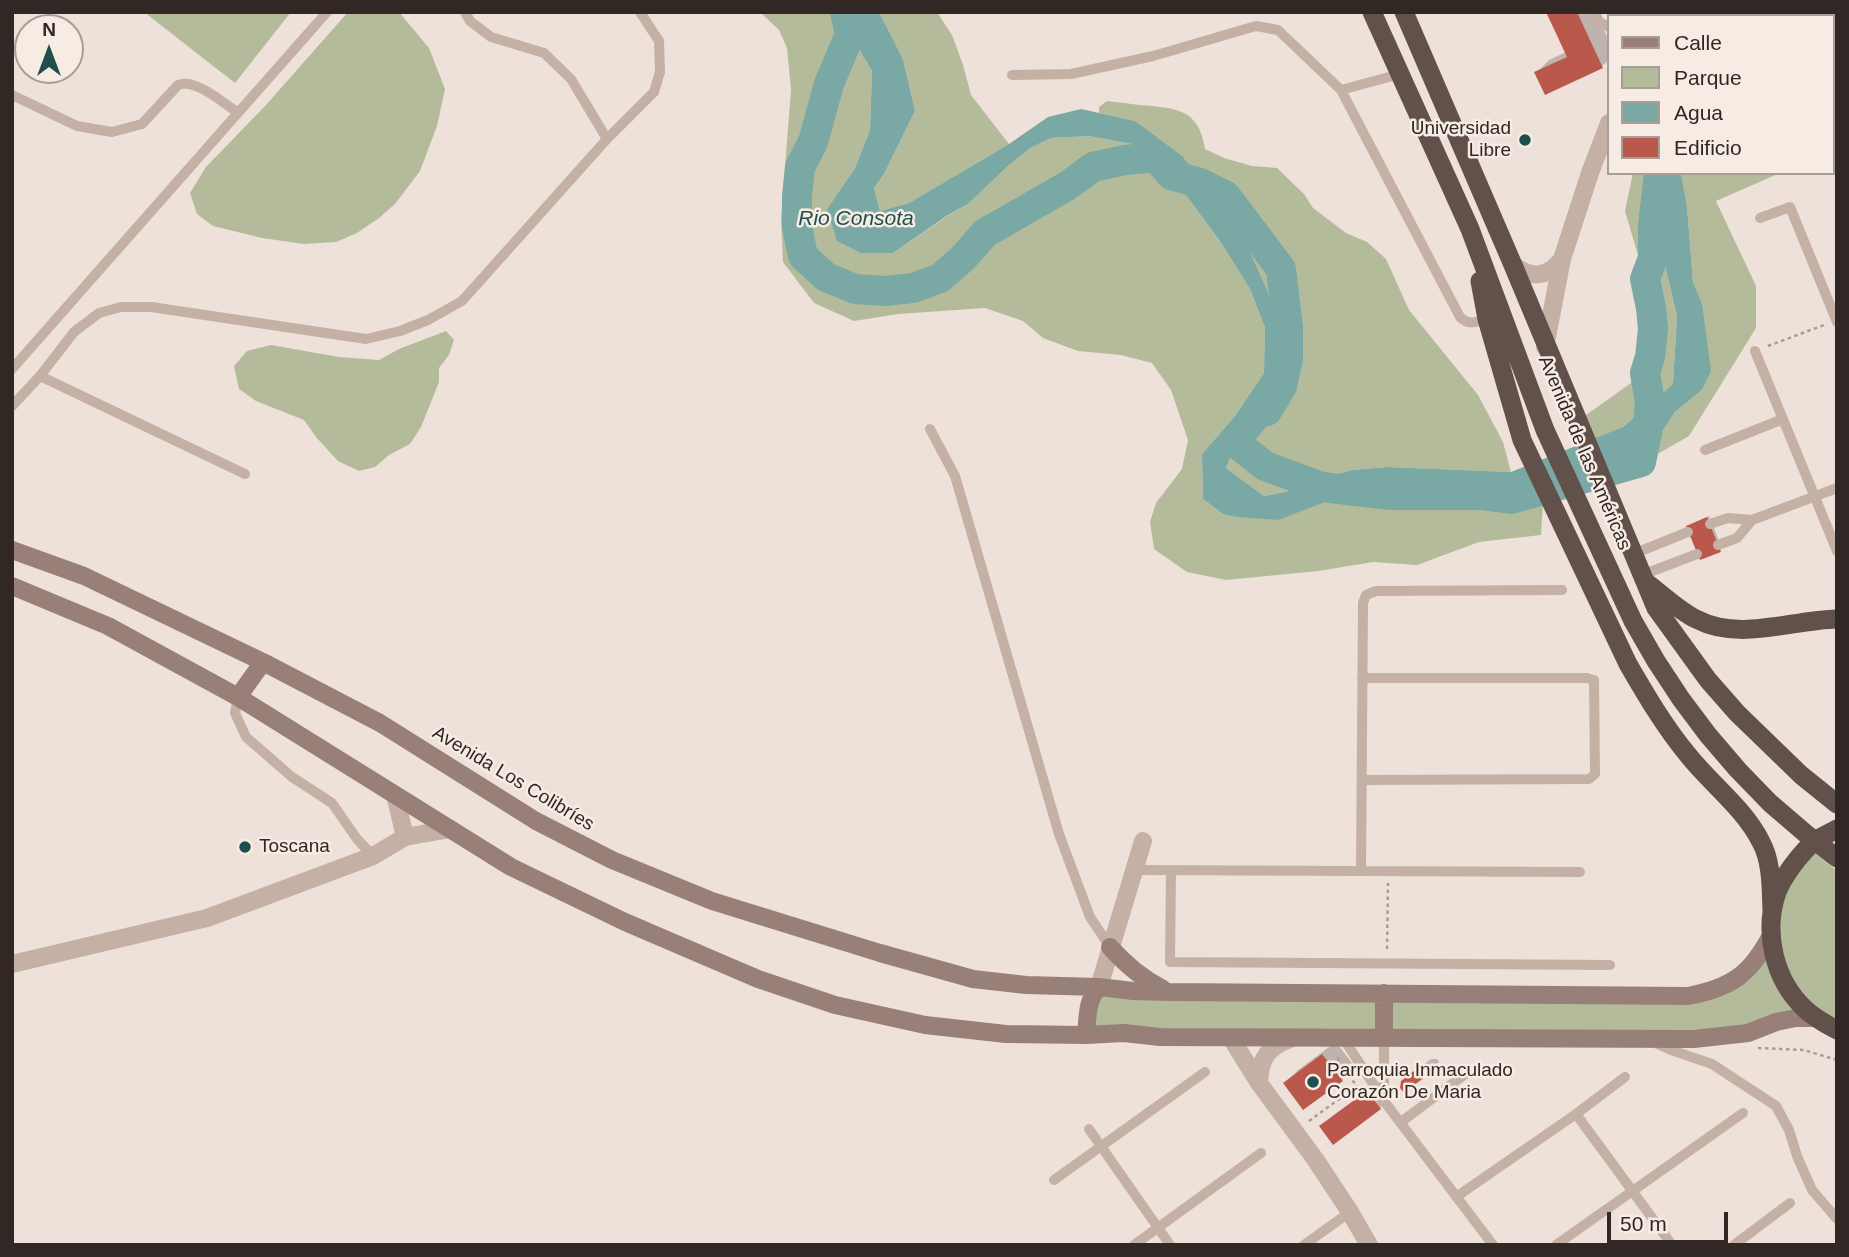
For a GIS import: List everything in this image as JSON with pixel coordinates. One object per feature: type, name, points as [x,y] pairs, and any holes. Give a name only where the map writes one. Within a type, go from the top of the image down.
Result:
[{"type":"highway","name":"Avenida de las Américas","points":[[1372,12],[1470,229],[1545,430],[1633,621],[1656,661],[1708,736],[1738,770],[1796,826],[1837,858]]},
{"type":"highway","name":"Avenida de las Américas","points":[[1404,12],[1656,608],[1708,680],[1768,745],[1837,804]]},
{"type":"highway","points":[[1470,229],[1487,319],[1522,440],[1628,664],[1646,695],[1687,754],[1737,807],[1762,842],[1768,858],[1772,949],[1781,975],[1795,999],[1815,1018],[1837,1030]]},
{"type":"highway","points":[[1643,578],[1684,612],[1707,624],[1720,627],[1766,628],[1837,619]]},
{"type":"highway","points":[[1772,911],[1777,893],[1795,861],[1808,847],[1837,829]]},
{"type":"main road","name":"Avenida Los Colibríes","points":[[12,550],[84,576],[263,662],[380,723],[536,821],[611,860],[712,901],[973,979],[1026,985],[1169,992],[1688,996],[1710,992],[1747,971],[1761,954],[1771,935]]},
{"type":"main road","points":[[12,586],[108,626],[238,697],[511,867],[625,922],[758,979],[835,1005],[925,1026],[1006,1034],[1124,1033],[1160,1037],[1231,1038],[1694,1039],[1748,1033],[1776,1022],[1815,1018]]},
{"type":"main road","points":[[238,697],[263,662]]},
{"type":"main road","points":[[1110,947],[1127,966],[1146,981],[1169,992]]},
{"type":"main road","points":[[1086,1035],[1088,1004],[1099,987]]},
{"type":"main road","points":[[1384,993],[1384,1038]]},
{"type":"street","points":[[1545,347],[1562,259],[1608,126]]},
{"type":"street","points":[[1513,265],[1522,272],[1533,275],[1555,268],[1562,259]]},
{"type":"street","points":[[395,794],[405,837]]},
{"type":"street","points":[[12,964],[207,918],[373,856],[405,837],[450,829]]},
{"type":"street","points":[[1099,987],[1143,841]]},
{"type":"street","points":[[1231,1038],[1259,1083],[1350,1212],[1369,1245]]},
{"type":"street","points":[[1259,1083],[1260,1068],[1266,1054],[1278,1043],[1292,1038]]},
{"type":"lane","points":[[12,369],[327,12]]},
{"type":"lane","points":[[465,12],[470,21],[491,37],[544,53],[571,79],[607,139]]},
{"type":"lane","points":[[12,406],[40,376],[74,332],[99,313],[121,307],[151,307],[366,339],[400,331],[428,320],[462,301],[607,139],[654,92],[660,72],[659,41],[640,12]]},
{"type":"lane","points":[[1595,12],[1599,22],[1608,26]]},
{"type":"lane","points":[[1012,75],[1070,74],[1153,56],[1256,26],[1279,30],[1341,90],[1460,317],[1470,324],[1487,319]]},
{"type":"lane","points":[[1341,90],[1400,74]]},
{"type":"lane","points":[[12,95],[77,126],[112,132],[142,124],[178,85],[185,82],[195,85],[237,112]]},
{"type":"lane","points":[[1760,218],[1790,207],[1837,321]]},
{"type":"lane","points":[[1755,351],[1837,551]]},
{"type":"lane","points":[[40,376],[245,474]]},
{"type":"lane","points":[[1705,450],[1783,419]]},
{"type":"lane","points":[[930,429],[955,476],[1059,834],[1090,917],[1110,947]]},
{"type":"lane","points":[[1710,524],[1728,518],[1752,520],[1837,488]]},
{"type":"lane","points":[[1718,545],[1737,538],[1752,520]]},
{"type":"lane","points":[[1633,554],[1688,532]]},
{"type":"lane","points":[[1643,578],[1697,554]]},
{"type":"lane","points":[[1362,871],[1363,603],[1366,595],[1376,591],[1562,590]]},
{"type":"lane","points":[[1362,678],[1594,680],[1595,774],[1588,779],[1362,779]]},
{"type":"lane","points":[[238,697],[236,713],[246,737],[292,777],[332,803],[357,839],[373,856]]},
{"type":"lane","points":[[1134,870],[1580,872]]},
{"type":"lane","points":[[1171,870],[1170,962],[1610,965]]},
{"type":"lane","points":[[1343,1038],[1401,1122],[1493,1245]]},
{"type":"lane","points":[[1384,1038],[1384,1098]]},
{"type":"lane","points":[[1648,1040],[1671,1051],[1712,1064],[1776,1106],[1789,1130],[1812,1190],[1837,1219]]},
{"type":"lane","points":[[1054,1180],[1205,1072]]},
{"type":"lane","points":[[1401,1122],[1468,1072]]},
{"type":"lane","points":[[1456,1196],[1625,1077]]},
{"type":"lane","points":[[1556,1245],[1743,1113]]},
{"type":"lane","points":[[1576,1114],[1672,1245]]},
{"type":"lane","points":[[1089,1129],[1170,1245]]},
{"type":"lane","points":[[1134,1245],[1261,1153]]},
{"type":"lane","points":[[1734,1245],[1790,1203]]},
{"type":"lane","points":[[1304,1245],[1350,1212]]},
{"type":"path","points":[[1755,351],[1837,321]]},
{"type":"path","points":[[1387,963],[1388,871]]},
{"type":"path","points":[[1295,1131],[1357,1086],[1338,1062],[1343,1038]]},
{"type":"green space","points":[[144,12],[291,12],[235,83]]},
{"type":"green space","points":[[348,12],[399,12],[429,48],[445,89],[437,126],[420,171],[395,204],[379,218],[357,233],[336,242],[304,244],[262,238],[213,226],[197,214],[190,193],[206,167],[266,105]]},
{"type":"green space","points":[[760,12],[844,12],[850,34],[872,71],[870,130],[855,168],[827,209],[861,253],[893,253],[968,204],[1009,165],[1032,147],[1051,138],[1089,136],[1132,144],[1156,157],[1220,241],[1250,289],[1265,328],[1264,373],[1235,416],[1202,454],[1203,499],[1223,514],[1379,486],[1471,484],[1539,489],[1543,502],[1541,535],[1479,542],[1417,565],[1373,562],[1318,571],[1226,580],[1187,572],[1154,549],[1150,522],[1156,503],[1182,469],[1188,440],[1171,390],[1152,363],[1121,355],[1078,351],[1043,338],[1023,321],[985,308],[898,314],[854,321],[814,303],[783,262],[781,218],[791,90],[787,48],[779,30]]},
{"type":"green space","points":[[879,12],[937,12],[952,35],[971,95],[1009,144],[909,203],[880,211],[874,188],[884,174],[915,111],[903,59]]},
{"type":"green space","points":[[1837,12],[1837,85],[1835,14],[1763,14]]},
{"type":"green space","points":[[1107,101],[1164,107],[1183,113],[1197,125],[1205,149],[1252,166],[1277,168],[1304,194],[1313,208],[1346,233],[1367,242],[1386,259],[1409,310],[1478,395],[1503,442],[1511,472],[1387,467],[1352,470],[1285,492],[1264,496],[1226,468],[1238,438],[1267,411],[1280,319],[1135,121],[1099,113],[1099,107]]},
{"type":"green space","points":[[1633,175],[1660,175],[1663,257],[1677,316],[1673,384],[1623,427],[1590,441],[1582,418],[1645,373],[1653,329],[1645,279],[1625,211]]},
{"type":"green space","points":[[1681,175],[1775,175],[1716,201],[1756,286],[1756,328],[1689,436],[1605,484],[1598,467],[1627,456],[1657,439],[1675,412],[1702,390],[1702,305],[1693,282],[1687,206]]},
{"type":"green space","points":[[446,331],[454,340],[449,355],[439,368],[439,382],[421,427],[410,444],[389,455],[375,467],[359,471],[338,461],[304,420],[256,401],[239,389],[234,366],[247,351],[271,345],[339,357],[379,360],[399,349]]},
{"type":"green space","points":[[1808,847],[1837,871],[1837,1030],[1815,1018],[1748,1033],[1086,1035],[1092,995],[1688,996],[1747,971],[1772,911]]},
{"type":"water","name":"Rio Consota","points":[[844,12],[879,12],[903,59],[915,111],[884,174],[874,188],[880,211],[909,203],[1009,144],[1048,117],[1081,109],[1135,121],[1182,156],[1241,233],[1280,319],[1288,358],[1282,386],[1267,411],[1238,438],[1226,468],[1264,496],[1285,492],[1352,470],[1387,467],[1511,472],[1623,427],[1673,384],[1677,316],[1663,257],[1660,175],[1681,175],[1687,206],[1693,282],[1702,304],[1711,371],[1702,390],[1675,412],[1657,439],[1627,456],[1539,489],[1471,484],[1379,486],[1354,491],[1278,520],[1223,514],[1203,499],[1202,454],[1235,416],[1264,373],[1265,328],[1250,289],[1220,241],[1171,175],[1156,157],[1132,144],[1089,136],[1051,138],[1032,147],[1009,165],[968,204],[893,253],[861,253],[837,241],[827,209],[855,168],[870,130],[872,71],[850,34]]},
{"type":"building","points":[[1546,12],[1577,12],[1603,68],[1545,95],[1534,72],[1567,57]]},
{"type":"building","points":[[1707,517],[1721,552],[1700,560],[1686,526]]},
{"type":"building","name":"Parroquia Inmaculado Corazón De Maria","points":[[1322,1054],[1343,1081],[1303,1110],[1283,1083]]},
{"type":"building","points":[[1423,1064],[1431,1065],[1434,1070],[1404,1093],[1400,1088],[1401,1081]]},
{"type":"building","points":[[1367,1091],[1381,1109],[1333,1145],[1319,1126]]},
{"type":"waterway","points":[[845,12],[850,34],[829,84],[813,142],[800,167],[797,226],[803,256],[826,277],[855,289],[884,291],[913,288],[940,278],[963,258],[985,233],[1067,186],[1093,167],[1156,157],[1171,175],[1200,183],[1226,196],[1281,269],[1288,328],[1288,358],[1282,386],[1267,411],[1257,414],[1238,438],[1241,447],[1265,466],[1322,487],[1390,495],[1481,495],[1511,499],[1641,462],[1650,403],[1645,373],[1653,329],[1645,279],[1653,258],[1653,226],[1659,175]]},
{"type":"place","name":"Universidad Libre","points":[[1525,140]]},
{"type":"place","name":"Toscana","points":[[245,847]]},
{"type":"place","name":"Parroquia Inmaculado Corazón De Maria","points":[[1313,1082]]}]
